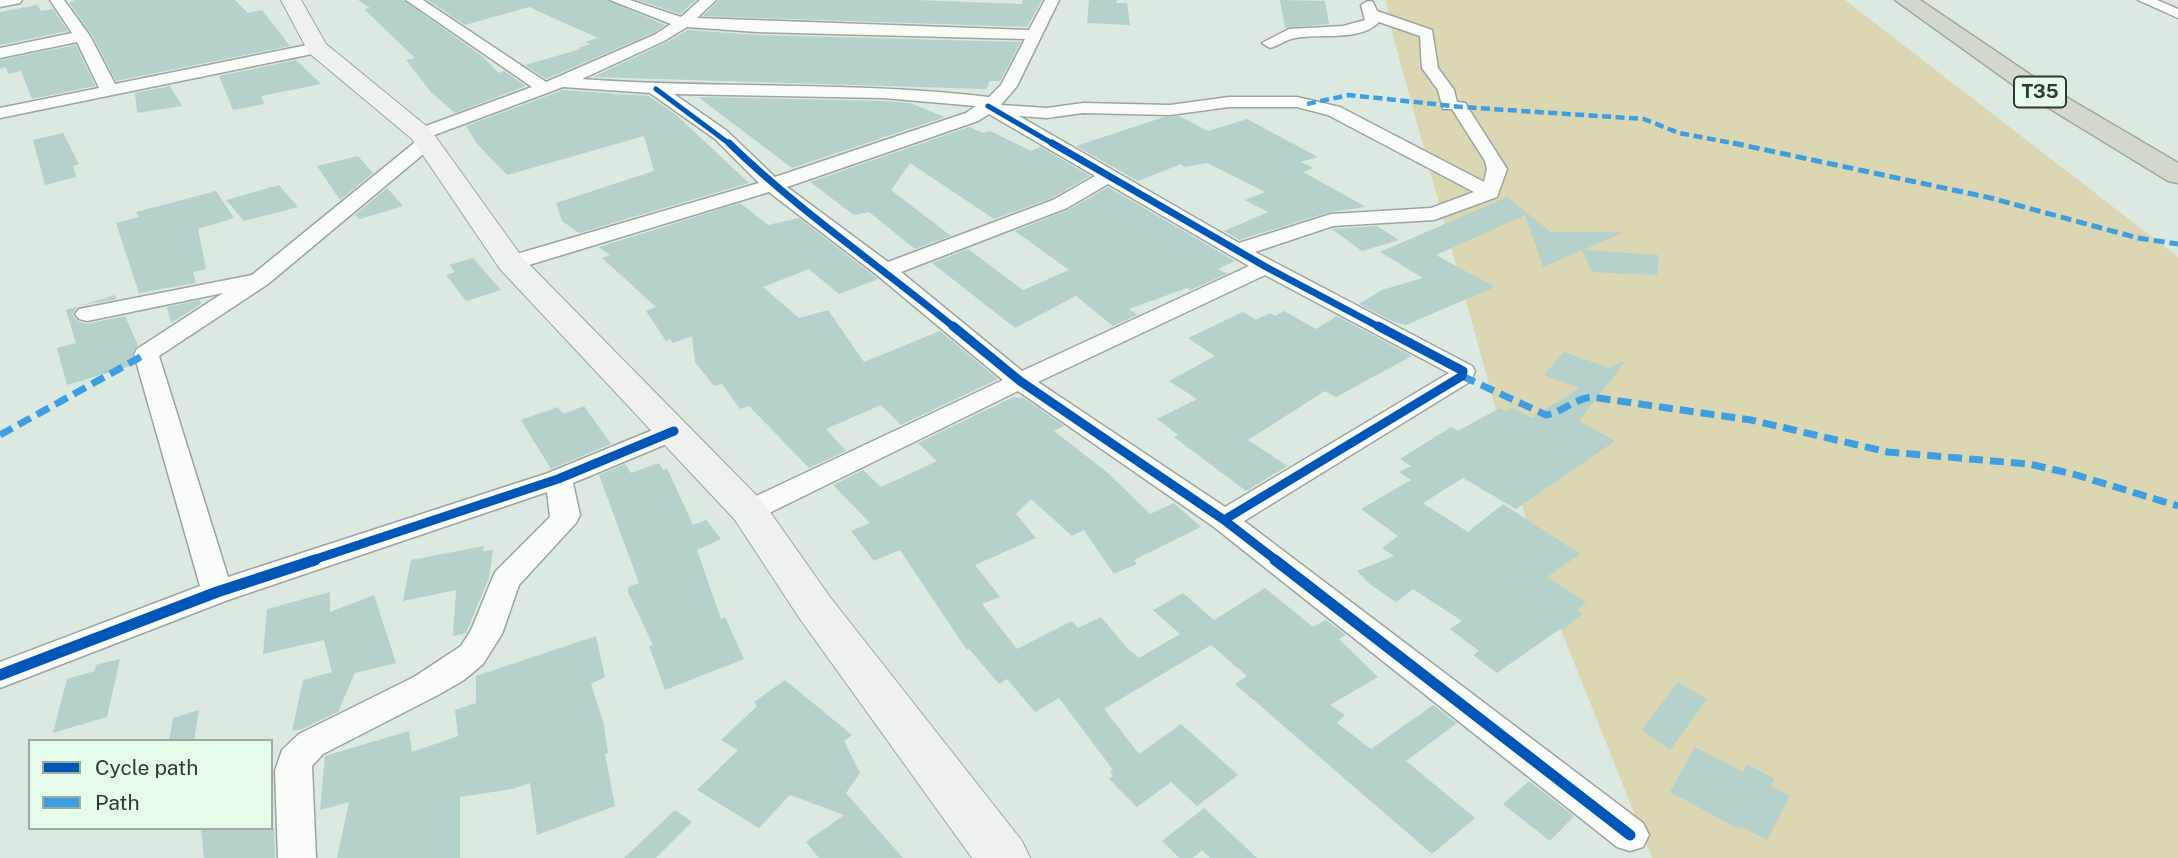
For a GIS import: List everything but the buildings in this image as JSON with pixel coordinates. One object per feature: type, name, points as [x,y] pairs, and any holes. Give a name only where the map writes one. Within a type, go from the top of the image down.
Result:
[{"type":"highway","name":"T35","points":[[1906,0],[2035,89],[2178,175]]},
{"type":"main road","points":[[291,0],[317,48],[424,138],[511,263],[749,511],[855,663],[1003,858]]},
{"type":"street","points":[[0,3],[15,0]]},
{"type":"street","points":[[57,0],[82,36],[109,90]]},
{"type":"street","points":[[413,0],[544,88]]},
{"type":"street","points":[[617,0],[662,17],[684,22],[1032,36]]},
{"type":"street","points":[[217,592],[146,354],[260,279],[424,138],[561,82],[659,38],[684,22],[709,0]]},
{"type":"street","points":[[511,263],[772,185],[972,117],[991,106],[1009,86],[1052,0]]},
{"type":"street","points":[[2145,0],[2178,14]]},
{"type":"street","points":[[1270,43],[1293,33],[1348,30],[1372,22],[1368,7]]},
{"type":"street","points":[[1368,7],[1427,33],[1430,68],[1494,160],[1497,169],[1490,193]]},
{"type":"street","points":[[0,53],[82,36]]},
{"type":"street","points":[[0,113],[317,48]]},
{"type":"street","points":[[561,82],[656,89],[795,89],[927,94],[1047,113],[1080,108],[1170,110],[1229,102],[1297,103],[1334,111],[1490,193]]},
{"type":"street","points":[[656,89],[721,135],[772,185],[885,270],[1020,381],[1224,520],[1630,835]]},
{"type":"street","points":[[991,106],[1266,267],[1463,371],[1462,376],[1224,520]]},
{"type":"street","points":[[885,270],[1060,204],[1108,176]]},
{"type":"street","points":[[1238,250],[1331,220],[1434,214],[1490,193]]},
{"type":"street","points":[[749,511],[1266,267]]},
{"type":"street","points":[[87,314],[260,279]]},
{"type":"street","points":[[0,675],[217,592],[558,479],[674,431]]},
{"type":"street","points":[[298,858],[293,809],[295,760],[311,744],[435,681],[472,655],[486,634],[506,580],[562,523],[566,514],[558,479]]},
{"type":"shaded area","points":[[1386,0],[1845,0],[2178,257],[2178,858],[1652,858],[1547,595],[1394,40]]},
{"type":"marked path","points":[[1307,104],[1349,95],[1462,107],[1644,119],[1679,133],[1784,152],[1991,198],[2138,238],[2178,244]]},
{"type":"marked path","points":[[0,435],[146,354]]},
{"type":"marked path","points":[[1462,376],[1546,415],[1591,397],[1751,420],[1888,452],[2029,464],[2073,474],[2178,506]]},
{"type":"cycle path","points":[[656,89],[721,135],[772,185],[885,270],[1020,381],[1224,520],[1630,835]]},
{"type":"cycle path","points":[[988,106],[1266,267],[1463,371],[1462,376],[1224,520]]},
{"type":"cycle path","points":[[0,675],[217,592],[558,479],[674,431]]}]
